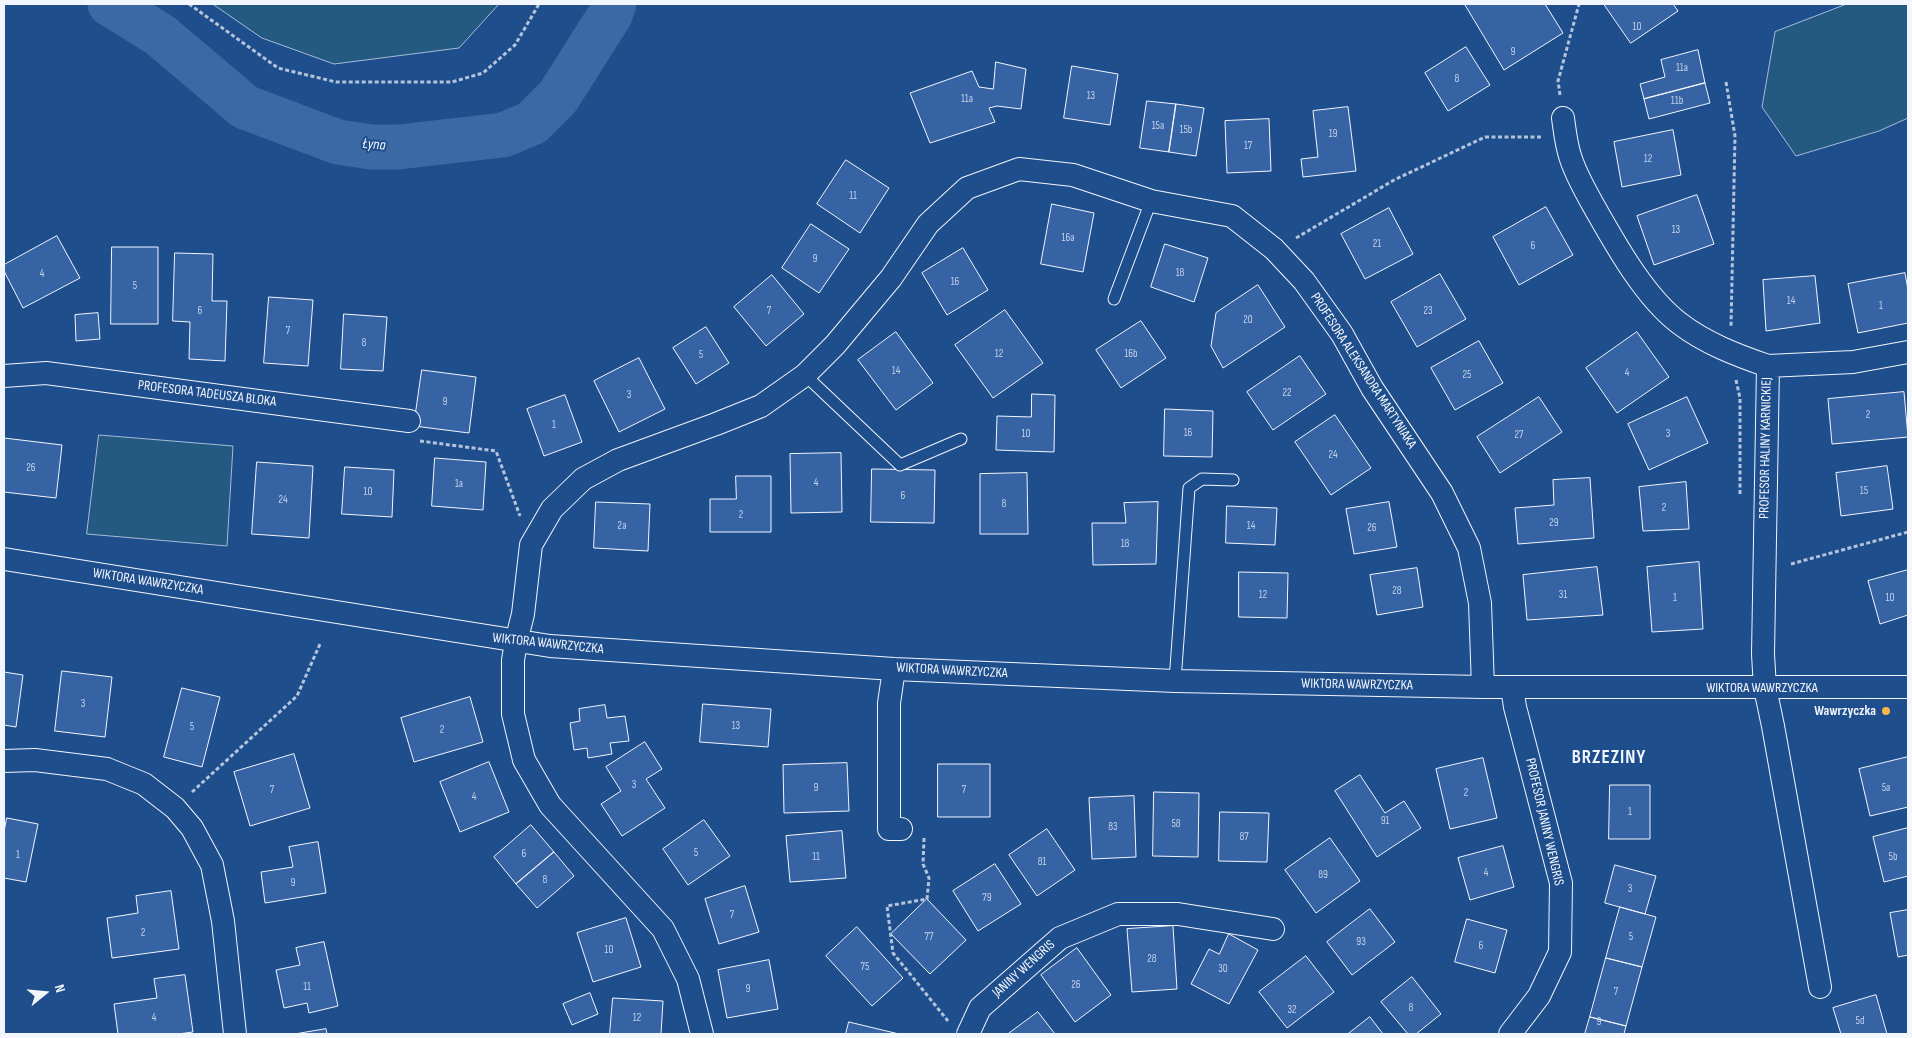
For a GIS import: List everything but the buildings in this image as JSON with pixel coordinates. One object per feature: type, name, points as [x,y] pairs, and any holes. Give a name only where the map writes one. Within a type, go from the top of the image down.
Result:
[{"type":"street","name":"PROFESOR HALINY KARNICKIEJ","points":[[1564,128],[1571,160],[1581,183],[1612,238],[1655,301],[1678,323],[1707,342],[1768,366],[1764,688],[1772,716],[1820,988]]},
{"type":"street","name":"PROFESORA ALEKSANDRA MARTYNIAKA","points":[[702,1034],[688,979],[663,929],[550,804],[524,760],[513,714],[513,660],[523,614],[531,544],[552,509],[583,479],[618,460],[761,406],[805,375],[835,345],[891,278],[928,224],[967,188],[1019,169],[1073,175],[1151,201],[1232,216],[1274,249],[1304,281],[1342,334],[1372,388],[1442,493],[1468,548],[1480,603],[1483,687]]},
{"type":"street","points":[[1768,366],[1853,362],[1908,352]]},
{"type":"street","name":"PROFESORA TADEUSZA BLOKA","points":[[4,376],[46,373],[409,420]]},
{"type":"street","name":"WIKTORA WAWRZYCZKA","points":[[4,559],[550,646],[894,668],[1175,681],[1483,687],[1908,688]]},
{"type":"street","points":[[894,668],[889,703],[890,829],[901,829]]},
{"type":"street","name":"PROFESOR JANINY WENGRIS","points":[[1510,1034],[1540,996],[1560,952],[1560,883],[1515,707],[1512,687]]},
{"type":"street","points":[[4,761],[35,760],[107,769],[144,784],[176,808],[192,828],[212,865],[223,921],[235,1034]]},
{"type":"street","name":"JANINY WENGRIS","points":[[959,1031],[980,1008],[1060,938],[1118,914],[1178,914],[1273,929]]},
{"type":"lane","points":[[1114,299],[1151,201]]},
{"type":"lane","points":[[805,375],[900,465],[961,439]]},
{"type":"lane","points":[[1175,681],[1190,488],[1202,478],[1233,480]]},
{"type":"path","points":[[189,4],[278,68],[336,82],[452,82],[483,73],[515,45],[538,4]]},
{"type":"path","points":[[1274,249],[1394,180],[1485,137],[1564,128],[1558,81],[1579,4]]},
{"type":"path","points":[[1726,82],[1735,136],[1730,352],[1740,398],[1740,497]]},
{"type":"path","points":[[409,420],[410,440],[496,451],[531,544]]},
{"type":"path","points":[[1791,564],[1908,532]]},
{"type":"path","points":[[176,808],[297,696],[320,644]]},
{"type":"path","points":[[901,829],[924,828],[922,864],[930,878],[927,900],[887,906],[893,953],[947,1020],[959,1031]]},
{"type":"shaded area","points":[[213,4],[499,4],[459,48],[334,64],[262,38]]},
{"type":"shaded area","points":[[1847,4],[1908,4],[1908,118],[1879,131],[1796,156],[1762,107],[1775,32]]},
{"type":"shaded area","points":[[99,435],[233,446],[227,546],[87,534]]},
{"type":"waterway","name":"Łyna","points":[[110,4],[160,35],[245,107],[338,142],[371,147],[399,147],[503,135],[532,123],[558,97],[610,15],[614,4]]},
{"type":"place","name":"Wawrzyczka","points":[[1886,711]]},
{"type":"district","name":"BRZEZINY","points":[[1609,758]]}]
